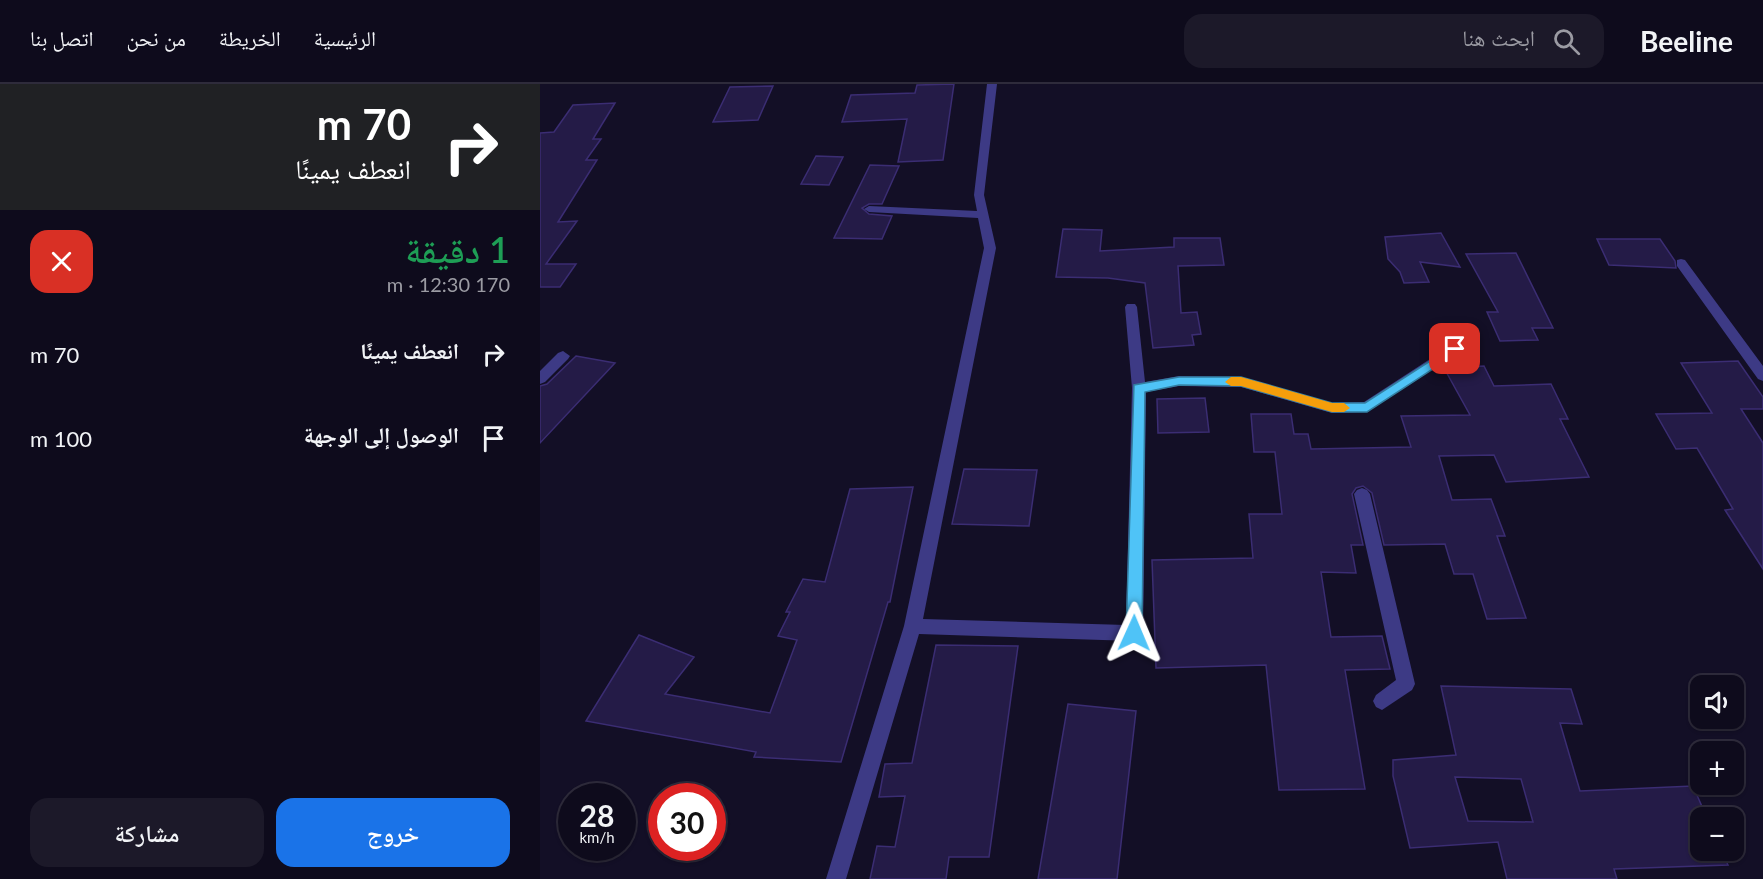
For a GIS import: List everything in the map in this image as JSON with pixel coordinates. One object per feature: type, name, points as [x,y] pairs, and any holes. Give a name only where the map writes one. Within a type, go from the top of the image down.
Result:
[{"type":"street","points":[[836,879],[913,626],[990,248],[979,195],[992,84]]},
{"type":"street","points":[[869,209],[983,214]]},
{"type":"street","points":[[1682,263],[1763,376]]},
{"type":"street","points":[[913,626],[1134,633],[1139,388],[1131,307]]},
{"type":"street","points":[[1139,388],[1179,381],[1241,382],[1332,408],[1367,407],[1455,349]]},
{"type":"street","points":[[540,379],[563,356]]},
{"type":"street","points":[[1362,494],[1406,684],[1382,702]]},
{"type":"building","points":[[954,84],[943,160],[898,162],[907,119],[842,122],[851,95],[915,93],[917,85]]},
{"type":"building","points":[[773,86],[758,120],[713,122],[730,87]]},
{"type":"building","points":[[615,103],[593,139],[601,139],[586,160],[597,160],[558,222],[577,221],[546,264],[576,264],[560,287],[540,287],[540,133],[554,132],[573,105]]},
{"type":"building","points":[[816,156],[843,157],[829,185],[801,184]]},
{"type":"building","points":[[870,165],[899,166],[882,204],[869,204],[862,208],[869,214],[892,216],[882,239],[834,238]]},
{"type":"building","points":[[1063,229],[1102,230],[1100,251],[1174,247],[1174,238],[1220,238],[1224,265],[1178,266],[1181,313],[1197,312],[1201,334],[1192,335],[1194,345],[1153,348],[1145,283],[1108,278],[1056,277]]},
{"type":"building","points":[[1441,233],[1460,267],[1420,262],[1429,282],[1404,283],[1400,272],[1388,259],[1385,237]]},
{"type":"building","points":[[1597,239],[1660,239],[1675,261],[1676,268],[1609,265]]},
{"type":"building","points":[[1516,253],[1553,328],[1532,328],[1538,340],[1500,341],[1487,312],[1498,312],[1466,254]]},
{"type":"building","points":[[576,356],[615,363],[540,443],[540,386],[547,384]]},
{"type":"building","points":[[1738,361],[1763,397],[1763,409],[1741,409],[1763,443],[1763,569],[1725,510],[1733,509],[1697,448],[1676,449],[1656,414],[1712,413],[1681,363]]},
{"type":"building","points":[[1484,366],[1494,386],[1551,384],[1568,419],[1560,419],[1589,477],[1506,482],[1494,455],[1439,456],[1452,500],[1491,499],[1505,536],[1497,536],[1526,618],[1487,619],[1473,574],[1454,574],[1445,544],[1384,545],[1372,493],[1363,486],[1356,488],[1352,494],[1363,545],[1351,545],[1356,573],[1321,572],[1331,637],[1382,636],[1390,669],[1345,670],[1365,789],[1279,790],[1266,665],[1156,668],[1152,560],[1253,558],[1249,514],[1282,514],[1275,452],[1254,452],[1251,414],[1291,414],[1294,434],[1308,434],[1311,449],[1411,447],[1401,416],[1470,415],[1444,368]]},
{"type":"building","points":[[1205,398],[1209,432],[1158,433],[1157,399]]},
{"type":"building","points":[[964,469],[1037,470],[1029,526],[952,524]]},
{"type":"building","points":[[913,487],[890,602],[888,602],[841,762],[754,757],[756,752],[586,721],[639,635],[694,657],[665,694],[770,713],[797,640],[778,636],[790,612],[786,612],[803,579],[825,582],[850,489]]},
{"type":"building","points":[[936,645],[1018,646],[989,857],[949,857],[946,879],[870,879],[877,846],[895,847],[905,796],[879,797],[885,764],[912,763]]},
{"type":"building","points":[[1441,686],[1571,689],[1582,724],[1560,723],[1580,791],[1690,786],[1690,795],[1697,795],[1702,807],[1690,807],[1690,861],[1726,861],[1728,865],[1614,869],[1617,879],[1507,879],[1498,842],[1410,848],[1393,776],[1393,760],[1456,755]],"holes":[[[1455,777],[1521,779],[1533,822],[1468,821]]]},
{"type":"building","points":[[1068,704],[1136,711],[1117,879],[1038,879]]},
{"type":"slow traffic","points":[[1231,382],[1241,382],[1332,408],[1344,408]]},
{"type":"route","points":[[1134,633],[1139,388],[1179,381],[1241,382],[1332,408],[1367,407],[1455,349]]}]
